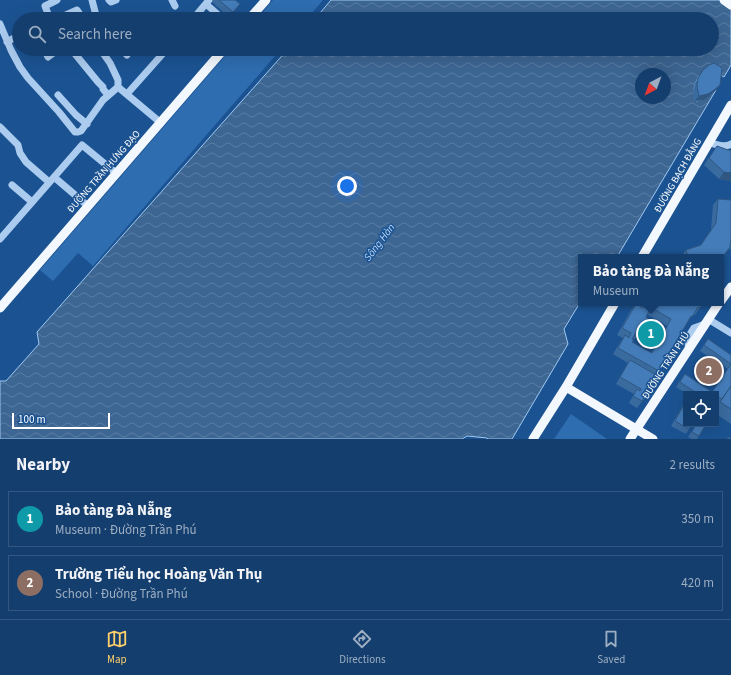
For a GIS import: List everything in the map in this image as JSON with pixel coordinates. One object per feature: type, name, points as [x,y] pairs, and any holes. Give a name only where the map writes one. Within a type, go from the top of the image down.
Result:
[{"type":"main road","points":[[256,12],[266,0]]},
{"type":"main road","points":[[724,0],[731,4]]},
{"type":"main road","name":"ĐƯỜNG TRẦN HƯNG ĐẠO","points":[[0,308],[218,56]]},
{"type":"main road","name":"ĐƯỜNG BẠCH ĐẰNG","points":[[644,254],[709,142],[730,110]]},
{"type":"main road","name":"ĐƯỜNG TRẦN PHÚ","points":[[724,297],[731,287]]},
{"type":"main road","points":[[533,439],[566,387],[613,306]]},
{"type":"main road","name":"ĐƯỜNG TRẦN PHÚ","points":[[630,439],[717,306]]},
{"type":"main road","points":[[566,387],[653,439]]},
{"type":"street","points":[[47,12],[45,6],[57,0]]},
{"type":"street","points":[[92,0],[95,12]]},
{"type":"street","points":[[110,0],[111,2],[116,0]]},
{"type":"street","points":[[199,12],[208,2],[217,12]]},
{"type":"street","points":[[0,24],[12,50]]},
{"type":"street","points":[[8,42],[12,39]]},
{"type":"street","points":[[15,56],[28,78],[60,112],[76,132],[81,131],[99,104],[118,87]]},
{"type":"street","points":[[77,56],[108,95]]},
{"type":"street","points":[[104,56],[118,80],[118,87]]},
{"type":"street","points":[[127,94],[161,56]]},
{"type":"street","points":[[118,87],[161,123]]},
{"type":"street","points":[[58,95],[76,115],[87,124]]},
{"type":"street","points":[[0,127],[18,145],[20,153],[26,162],[88,206]]},
{"type":"street","points":[[709,142],[720,146],[731,144]]},
{"type":"street","points":[[0,239],[82,145],[116,173]]},
{"type":"street","points":[[12,185],[32,202]]},
{"type":"street","points":[[706,322],[731,333]]},
{"type":"shaded area","points":[[273,0],[323,0],[313,12],[263,12]]},
{"type":"shaded area","points":[[225,56],[275,56],[93,266],[78,253],[53,281],[40,270]]},
{"type":"shaded area","points":[[571,414],[607,439],[554,439]]},
{"type":"water","name":"Sông Hàn","points":[[331,0],[731,0],[731,65],[724,77],[719,74],[700,75],[694,88],[696,101],[707,97],[716,90],[619,254],[578,254],[578,306],[564,329],[568,344],[512,439],[488,439],[467,436],[462,439],[0,439],[0,381],[6,381],[39,344],[37,332],[282,56],[719,56],[719,12],[321,12]]},
{"type":"building","points":[[219,0],[235,0],[240,4],[233,12]]},
{"type":"building","points":[[714,63],[722,68],[720,85],[708,94],[699,96],[697,86],[698,78],[703,70]]},
{"type":"building","points":[[717,146],[731,150],[731,173],[724,172],[709,158]]},
{"type":"building","points":[[718,199],[731,200],[730,247],[724,255],[687,254],[686,250],[701,245],[716,223]]},
{"type":"building","points":[[635,306],[643,308],[644,306],[701,306],[700,308],[698,307],[692,317],[691,316],[659,371],[618,348],[625,335],[629,338],[631,333],[622,328]],"holes":[[[652,308],[671,319],[652,353],[632,342],[634,340],[632,339],[637,331],[640,332],[648,318],[646,317]]]},
{"type":"building","points":[[708,339],[731,355],[731,364],[704,345]]},
{"type":"building","points":[[630,360],[658,376],[649,393],[645,391],[644,393],[646,394],[642,401],[633,396],[637,389],[640,391],[641,389],[620,377]]},
{"type":"building","points":[[731,364],[731,386],[722,399],[719,398],[719,391],[713,391]]},
{"type":"building","points":[[685,374],[710,391],[694,391],[680,382]]},
{"type":"building","points":[[731,386],[731,409],[720,402]]},
{"type":"building","points":[[683,406],[683,426],[675,421]]},
{"type":"building","points":[[694,427],[704,427],[699,436],[692,432]]},
{"type":"place","name":"Bảo tàng Đà Nẵng","points":[[651,334]]},
{"type":"place","name":"Trường Tiểu học Hoàng Văn Thụ","points":[[709,371]]}]
